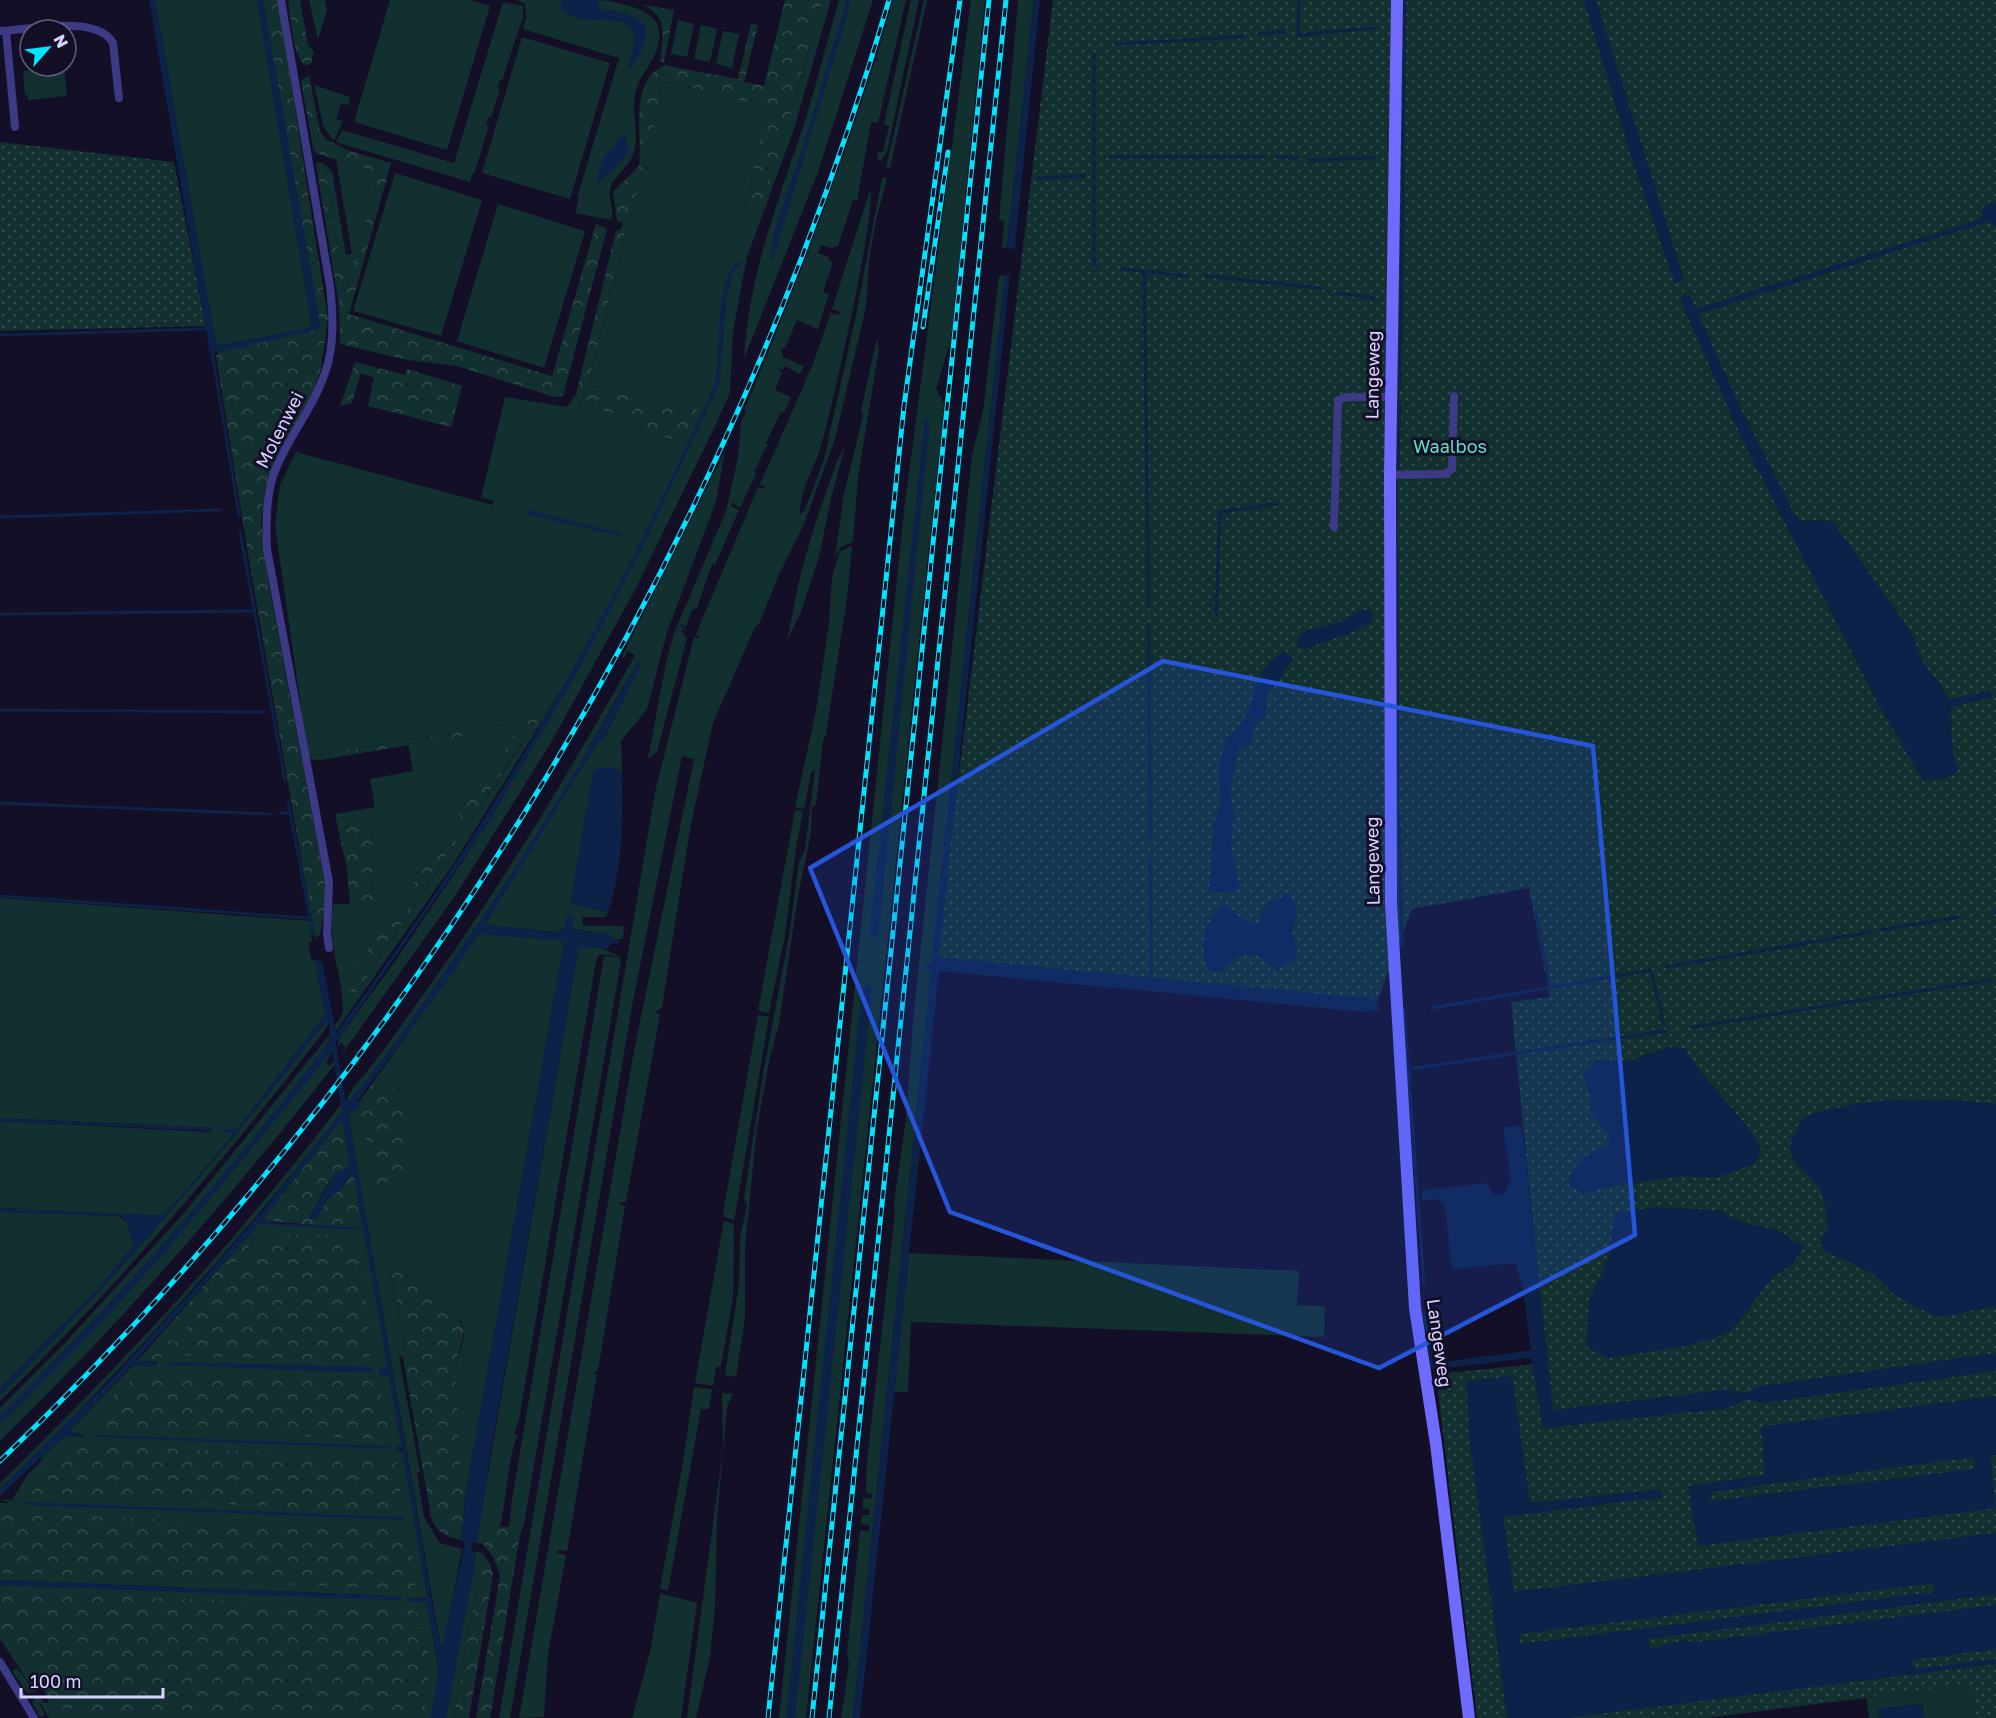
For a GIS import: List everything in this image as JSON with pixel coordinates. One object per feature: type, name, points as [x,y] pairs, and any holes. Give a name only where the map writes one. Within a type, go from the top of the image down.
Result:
[{"type":"main road","name":"Langeweg","points":[[1397,0],[1390,397],[1392,904],[1415,1308],[1436,1444],[1469,1718]]},
{"type":"street","name":"Molenwei","points":[[281,0],[330,286],[333,328],[322,380],[274,473],[268,498],[267,549],[329,882],[327,934],[329,948]]},
{"type":"street","points":[[15,127],[3,31],[65,25],[99,30],[109,36],[113,43],[119,98]]},
{"type":"street","points":[[1390,475],[1445,474],[1452,469],[1454,396]]},
{"type":"street","points":[[1334,527],[1338,400],[1347,397],[1390,397]]},
{"type":"street","points":[[0,1662],[33,1714]]},
{"type":"highlighted area","points":[[1163,661],[1593,746],[1635,1235],[1379,1368],[950,1212],[810,868]]},
{"type":"green space","points":[[155,0],[257,0],[312,325],[310,328],[216,346]]},
{"type":"green space","points":[[263,0],[278,0],[328,319],[321,369],[314,390],[273,467],[265,491],[261,521],[269,585],[327,894],[320,935],[315,938],[216,356],[219,352],[320,326]]},
{"type":"green space","points":[[288,0],[300,0],[308,45],[314,52],[311,63],[307,66],[302,62],[295,46]]},
{"type":"green space","points":[[309,0],[325,0],[327,10],[318,40]]},
{"type":"green space","points":[[390,0],[470,0],[490,6],[447,150],[354,122]]},
{"type":"green space","points":[[517,0],[561,0],[561,9],[577,18],[619,21],[631,27],[635,41],[628,69],[644,44],[628,14],[600,9],[597,0],[621,3],[639,9],[653,18],[657,24],[659,42],[657,50],[635,95],[635,148],[631,160],[610,189],[611,220],[575,213],[579,199],[577,198],[619,58],[523,29],[526,17],[525,4]]},
{"type":"green space","points":[[785,0],[821,0],[821,5],[790,118],[761,209],[746,205],[767,107],[665,82],[629,225],[617,221],[613,192],[639,166],[641,96],[645,84],[653,73],[664,65],[738,79],[751,24],[758,25],[744,82],[764,86]]},
{"type":"green space","points":[[821,0],[831,0],[794,129],[747,257],[733,331],[730,393],[716,424],[635,590],[549,746],[455,896],[339,1058],[345,1047],[341,1043],[338,1047],[338,1039],[396,960],[486,826],[583,662],[579,660],[544,718],[308,756],[275,526],[280,485],[296,452],[493,505],[494,501],[481,498],[505,397],[567,407],[576,394],[581,407],[612,413],[636,426],[687,444],[691,407],[690,412],[588,385],[625,236],[620,230],[623,223],[629,224],[665,82],[768,107],[746,204],[761,209],[803,73]]},
{"type":"green space","points":[[839,0],[873,0],[818,172],[744,359],[747,326],[759,264],[808,111]]},
{"type":"green space","points":[[893,0],[906,0],[878,123],[871,122],[857,201],[853,200],[838,246],[832,248],[821,245],[818,253],[829,257],[828,259],[833,263],[823,292],[829,294],[818,329],[797,320],[785,348],[781,349],[783,357],[804,366],[800,374],[785,366],[783,370],[777,368],[782,372],[775,390],[791,397],[766,443],[769,445],[754,472],[756,474],[740,508],[732,503],[731,506],[739,510],[715,565],[712,564],[697,608],[692,610],[686,627],[681,624],[680,626],[685,628],[681,631],[687,638],[657,752],[648,758],[674,633],[726,511],[738,458],[741,422],[746,411],[744,410],[814,236],[875,61],[879,60],[876,58]]},
{"type":"green space","points":[[911,0],[919,0],[887,152],[880,162],[877,158],[878,152],[883,152],[889,126],[884,124]]},
{"type":"green space","points":[[924,0],[927,0],[890,168],[886,168]]},
{"type":"green space","points":[[971,0],[985,0],[951,339],[936,389],[944,404],[806,1718],[779,1718],[904,511]]},
{"type":"green space","points":[[1018,0],[1034,0],[1007,247],[1002,249],[1004,221],[999,220]]},
{"type":"green space","name":"Waalbos","points":[[1053,0],[1996,0],[1996,1718],[1976,1718],[1970,1684],[1687,1718],[1477,1718],[1436,1374],[1547,1363],[1511,1002],[1550,997],[1529,888],[1412,909],[1377,1002],[936,963]]},
{"type":"green space","points":[[503,2],[523,6],[523,17],[502,81],[500,80],[497,88],[500,89],[491,117],[486,124],[489,126],[470,182],[336,142],[342,130],[454,163]]},
{"type":"green space","points":[[641,4],[674,10],[664,62],[660,62],[663,35],[660,21],[656,14]]},
{"type":"green space","points":[[678,20],[694,24],[687,57],[671,54]]},
{"type":"green space","points":[[701,25],[717,29],[710,62],[694,59]]},
{"type":"green space","points":[[723,31],[739,34],[732,68],[716,64]]},
{"type":"green space","points":[[522,37],[610,63],[570,199],[482,173]]},
{"type":"green space","points":[[309,75],[320,131],[326,139],[347,150],[391,163],[349,314],[552,376],[596,224],[607,229],[563,396],[554,397],[457,366],[408,360],[340,344],[339,305],[316,165],[318,162],[324,164],[345,290],[379,174],[316,153],[313,148],[301,81]]},
{"type":"green space","points":[[24,78],[65,78],[67,96],[28,100],[28,95],[25,95]]},
{"type":"green space","points":[[314,85],[350,97],[348,105],[341,104],[336,119],[343,121],[334,141],[324,128]]},
{"type":"green space","points":[[0,142],[174,162],[206,326],[0,331]]},
{"type":"green space","points":[[336,160],[379,174],[345,291],[324,164],[332,171],[346,255],[352,254]]},
{"type":"green space","points":[[395,173],[482,200],[441,336],[353,311]]},
{"type":"green space","points":[[882,178],[887,178],[869,260],[866,307],[835,439],[804,524],[713,723],[690,829],[662,1007],[658,1011],[654,1010],[660,1015],[626,1202],[619,1204],[625,1206],[598,1371],[592,1373],[597,1374],[567,1551],[558,1550],[557,1553],[566,1555],[548,1654],[544,1717],[519,1718],[634,1051],[694,759],[682,756],[633,1001],[510,1718],[499,1718],[655,792],[694,637],[701,639],[696,634],[758,487],[763,489],[765,487],[760,484],[811,369],[831,313],[839,315],[840,312],[832,309],[870,190],[871,204],[867,233],[842,358],[820,449],[802,497],[800,514],[805,510],[824,459],[856,315]]},
{"type":"green space","points":[[498,204],[585,231],[544,368],[457,341]]},
{"type":"green space","points":[[620,230],[625,235],[588,385],[690,412],[691,406],[701,413],[687,445],[636,426],[612,413],[581,407],[576,394],[616,231]]},
{"type":"green space","points":[[1005,275],[932,962],[926,969],[931,973],[853,1718],[841,1718],[849,1664],[847,1651],[860,1531],[869,1531],[869,1525],[861,1524],[862,1515],[870,1515],[870,1510],[863,1509],[863,1498],[871,1499],[872,1494],[866,1493],[867,1461],[895,1213],[894,1202],[906,1119],[913,1022],[972,455],[983,411],[999,276]]},
{"type":"green space","points":[[877,338],[879,349],[858,477],[853,542],[841,547],[835,557],[843,499],[863,415],[861,410]]},
{"type":"green space","points":[[355,362],[405,375],[407,369],[462,386],[451,427],[368,406],[374,378],[361,373],[352,403],[340,406]]},
{"type":"green space","points":[[845,447],[831,498],[819,557],[801,612],[787,641],[801,572],[816,521],[837,461]]},
{"type":"green space","points":[[725,451],[716,502],[667,632],[647,709],[621,741],[622,773],[615,768],[597,768],[570,903],[608,912],[606,917],[582,917],[583,926],[624,926],[623,939],[611,939],[610,934],[572,929],[567,917],[565,928],[557,932],[484,925],[598,742],[605,736],[640,667],[637,664],[572,778],[493,902],[381,1062],[351,1101],[346,1101],[488,900],[588,738],[635,655],[628,651],[624,658],[622,656]]},
{"type":"green space","points":[[852,546],[847,599],[823,741],[816,805],[812,807],[811,832],[798,896],[779,1024],[770,1057],[757,1128],[745,1246],[745,1318],[736,1377],[725,1375],[739,1284],[740,1238],[747,1205],[744,1199],[763,1074],[789,936],[799,862],[805,850],[815,770],[811,773],[804,809],[795,807],[816,711],[829,623],[832,577],[840,551]]},
{"type":"green space","points":[[544,718],[541,723],[320,760],[310,759],[308,756]]},
{"type":"green space","points":[[541,723],[454,863],[334,1034],[343,1008],[333,946],[333,904],[373,903],[371,820],[356,818],[339,834],[335,814],[375,807],[370,779],[413,771],[408,744]],"holes":[[[514,736],[524,741],[356,993],[348,979]]]},
{"type":"green space","points":[[514,735],[524,740],[356,993],[348,991],[348,979]]},
{"type":"green space","points":[[795,810],[803,811],[785,935],[769,1013],[758,1011]]},
{"type":"green space","points":[[356,818],[371,819],[373,903],[350,904],[347,868],[339,834]]},
{"type":"green space","points":[[0,898],[310,921],[312,942],[308,943],[311,959],[315,960],[325,1015],[237,1129],[224,1129],[234,1134],[164,1216],[0,1208],[0,1121],[211,1132],[212,1128],[0,1118]]},
{"type":"green space","points":[[482,934],[559,940],[564,943],[466,1492],[458,1449],[454,1396],[455,1369],[464,1333],[461,1321],[450,1306],[388,1259],[407,1358],[399,1356],[420,1472],[417,1473],[424,1517],[440,1543],[462,1549],[444,1644],[440,1643],[348,1115],[359,1107],[358,1103],[406,1100],[380,1073],[477,936]]},
{"type":"green space","points":[[579,945],[601,948],[621,957],[599,954],[596,961],[519,1420],[514,1433],[517,1436],[511,1458],[500,1527],[484,1533],[483,1544],[476,1543]]},
{"type":"green space","points":[[604,956],[620,958],[621,961],[524,1524],[520,1535],[509,1527],[512,1500]]},
{"type":"green space","points":[[758,1015],[769,1017],[734,1221],[725,1217],[723,1213]]},
{"type":"green space","points":[[324,1023],[329,1023],[322,1034],[207,1177],[86,1314],[0,1401],[0,1395],[86,1306],[168,1214],[248,1120]]},
{"type":"green space","points":[[330,1034],[329,1040],[314,1064],[186,1219],[76,1339],[0,1416],[0,1408],[63,1345],[184,1213]]},
{"type":"green space","points":[[332,1051],[326,1063],[330,1066],[334,1061],[335,1064],[215,1211],[89,1351],[0,1441],[0,1424],[87,1335],[170,1244]]},
{"type":"green space","points":[[380,1073],[406,1100],[405,1177],[376,1186],[358,1103]]},
{"type":"green space","points":[[341,1104],[342,1112],[302,1162],[177,1307],[0,1489],[0,1483],[178,1300],[302,1154]]},
{"type":"green space","points":[[339,1122],[343,1122],[350,1166],[329,1182],[308,1219],[316,1219],[327,1200],[340,1190],[353,1172],[364,1229],[265,1221],[264,1218]]},
{"type":"green space","points":[[0,1212],[119,1216],[127,1222],[134,1245],[98,1289],[0,1388]]},
{"type":"green space","points":[[724,1220],[734,1224],[733,1298],[721,1365],[716,1368],[713,1386],[695,1383]]},
{"type":"green space","points":[[259,1223],[364,1229],[388,1367],[378,1374],[388,1375],[390,1380],[401,1443],[396,1449],[403,1453],[427,1596],[427,1598],[408,1598],[407,1600],[427,1602],[439,1673],[431,1718],[49,1718],[38,1699],[45,1716],[40,1717],[32,1702],[38,1696],[45,1703],[49,1702],[45,1690],[33,1672],[29,1675],[36,1685],[36,1691],[27,1693],[12,1671],[17,1668],[33,1689],[0,1639],[0,1585],[402,1599],[402,1597],[394,1596],[0,1580],[0,1503],[10,1503],[0,1499],[12,1500],[28,1474],[63,1437],[85,1435],[68,1432],[133,1365],[155,1366],[178,1331],[253,1242],[249,1235]]},
{"type":"green space","points":[[249,1235],[253,1242],[178,1331],[158,1362],[137,1361]]},
{"type":"green space","points":[[306,1235],[340,1238],[352,1245],[357,1252],[361,1261],[372,1349],[369,1357],[337,1360],[193,1356],[172,1352],[173,1344],[263,1240],[274,1236]]},
{"type":"green space","points":[[909,1253],[1299,1271],[1297,1305],[1325,1306],[1324,1337],[911,1322],[908,1392],[894,1392]]},
{"type":"green space","points":[[388,1258],[401,1271],[445,1299],[455,1309],[464,1331],[455,1369],[460,1461],[466,1492],[461,1540],[442,1533],[435,1526],[431,1516],[403,1358],[407,1357]]},
{"type":"green space","points":[[150,1373],[368,1381],[374,1384],[382,1396],[386,1412],[387,1434],[385,1437],[376,1439],[115,1429],[101,1425],[104,1409],[116,1393],[142,1375]]},
{"type":"green space","points":[[694,1387],[712,1389],[709,1409],[701,1409],[668,1591],[660,1588]]},
{"type":"green space","points":[[722,1393],[733,1394],[727,1407],[717,1520],[715,1607],[710,1657],[696,1718],[687,1718],[723,1449]]},
{"type":"green space","points":[[73,1445],[393,1457],[397,1463],[402,1506],[395,1512],[30,1495],[23,1492],[44,1464],[58,1452]]},
{"type":"green space","points":[[7,1513],[398,1529],[408,1536],[417,1583],[411,1589],[0,1573],[0,1515]]},
{"type":"green space","points":[[500,1527],[509,1527],[520,1535],[490,1718],[476,1718],[500,1576],[494,1558],[483,1544],[484,1533]]},
{"type":"green space","points":[[478,1551],[483,1553],[453,1718],[446,1718],[475,1553]]},
{"type":"green space","points":[[483,1553],[491,1566],[493,1575],[469,1718],[453,1718]]},
{"type":"green space","points":[[0,1592],[407,1607],[419,1615],[428,1653],[427,1692],[423,1718],[227,1718],[56,1708],[47,1696],[36,1673],[10,1644],[2,1631]]},
{"type":"green space","points":[[660,1593],[697,1603],[681,1718],[632,1718],[650,1652]]},
{"type":"green space","points":[[1996,1664],[1996,1718],[1924,1718],[1922,1704],[1878,1709],[1879,1718],[1869,1718],[1866,1698],[1707,1718],[1565,1718]]},
{"type":"water","points":[[149,0],[155,0],[216,346],[304,329],[312,325],[257,0],[263,0],[320,326],[317,330],[210,354]]},
{"type":"water","points":[[561,0],[597,0],[600,9],[628,14],[645,24],[644,44],[628,71],[634,43],[631,28],[618,21],[575,17],[561,9]]},
{"type":"water","points":[[847,0],[850,0],[846,20],[773,259],[770,258],[775,229],[801,153]]},
{"type":"water","points":[[1034,0],[1040,0],[1015,247],[1011,250],[1007,247]]},
{"type":"water","points":[[1584,0],[1596,0],[1684,280],[1675,283],[1629,150]]},
{"type":"water","points":[[624,134],[629,150],[624,159],[598,183],[599,168],[602,162]]},
{"type":"water","points":[[1996,201],[1996,226],[1987,222],[1698,314],[1740,407],[1795,515],[1800,520],[1832,521],[1911,632],[1924,665],[1938,681],[1949,700],[1991,690],[1992,697],[1951,707],[1954,756],[1959,767],[1956,771],[1943,778],[1922,779],[1878,703],[1743,441],[1680,299],[1683,295],[1690,296],[1696,309],[1979,220],[1983,216],[1983,207]]},
{"type":"water","points":[[738,262],[743,263],[734,271],[727,293],[719,385],[645,542],[583,662],[486,826],[336,1042],[345,1099],[349,1102],[395,1043],[504,886],[571,779],[634,668],[638,663],[641,665],[605,736],[598,742],[485,925],[557,932],[565,928],[567,916],[574,917],[572,929],[610,934],[611,939],[619,940],[618,944],[612,943],[607,949],[579,946],[491,1450],[478,1539],[472,1544],[471,1549],[476,1558],[446,1718],[431,1718],[439,1670],[427,1602],[407,1601],[407,1598],[426,1599],[427,1596],[403,1453],[401,1449],[396,1449],[401,1443],[390,1380],[388,1375],[378,1374],[378,1369],[388,1367],[353,1172],[340,1190],[327,1200],[316,1219],[308,1219],[336,1172],[350,1166],[343,1122],[339,1122],[264,1218],[272,1223],[354,1227],[355,1230],[259,1224],[136,1360],[155,1363],[155,1366],[132,1365],[68,1432],[85,1437],[63,1437],[0,1496],[0,1489],[117,1373],[190,1294],[266,1207],[342,1112],[332,1051],[161,1257],[84,1341],[0,1424],[0,1416],[88,1327],[253,1139],[330,1040],[329,1023],[324,1023],[248,1120],[168,1214],[86,1306],[0,1395],[0,1388],[98,1289],[134,1245],[127,1221],[121,1216],[0,1212],[0,1208],[164,1216],[234,1134],[224,1132],[224,1129],[237,1129],[325,1015],[315,960],[322,962],[336,1033],[437,891],[484,818],[574,667],[615,591],[655,513],[712,390],[716,375],[722,297],[731,270]],"holes":[[[482,934],[559,940],[564,943],[466,1492],[461,1540],[465,1543],[443,1644],[439,1642],[348,1115],[359,1107],[358,1100],[448,980],[477,936]]]},
{"type":"water","points":[[1010,274],[939,957],[1376,999],[1379,1010],[1364,1012],[939,971],[860,1718],[853,1718],[931,973],[925,969],[926,965],[932,962],[1005,275]]},
{"type":"water","points":[[925,418],[929,419],[929,429],[879,930],[876,938],[871,937],[870,930]]},
{"type":"water","points":[[528,510],[619,533],[624,537],[530,515],[527,514]]},
{"type":"water","points":[[1361,610],[1372,611],[1372,621],[1348,634],[1304,649],[1297,645],[1298,637],[1307,630],[1338,623]]},
{"type":"water","points":[[1286,652],[1293,658],[1268,695],[1265,716],[1255,724],[1251,744],[1238,748],[1230,795],[1234,809],[1231,850],[1240,888],[1230,893],[1209,891],[1214,823],[1220,806],[1219,768],[1226,738],[1238,728],[1245,717],[1263,671],[1272,661]]},
{"type":"water","points":[[597,768],[615,768],[622,773],[619,861],[617,879],[608,912],[570,903],[593,773]]},
{"type":"water","points":[[1290,893],[1297,911],[1292,933],[1297,950],[1295,959],[1277,970],[1256,955],[1239,956],[1220,972],[1209,971],[1203,944],[1207,926],[1218,910],[1225,904],[1244,920],[1258,923],[1266,904]]},
{"type":"water","points":[[868,983],[872,990],[795,1718],[786,1718],[862,990]]},
{"type":"water","points":[[1668,1047],[1684,1048],[1702,1074],[1753,1135],[1761,1149],[1755,1163],[1716,1178],[1682,1176],[1607,1187],[1583,1194],[1569,1185],[1570,1177],[1577,1164],[1588,1155],[1609,1144],[1610,1137],[1591,1112],[1590,1096],[1583,1074],[1597,1059],[1629,1061]]},
{"type":"water","points":[[1891,1100],[1954,1100],[1996,1104],[1996,1306],[1940,1317],[1894,1294],[1872,1273],[1824,1251],[1820,1243],[1827,1231],[1826,1208],[1820,1189],[1791,1156],[1791,1142],[1802,1119],[1814,1113],[1856,1104]]},
{"type":"water","points":[[0,1118],[212,1128],[212,1131],[0,1121]]},
{"type":"water","points":[[1522,1126],[1553,1410],[1732,1389],[1738,1393],[1751,1392],[1755,1387],[1996,1353],[1996,1371],[1761,1403],[1744,1400],[1729,1408],[1543,1428],[1531,1358],[1430,1370],[1423,1312],[1427,1310],[1436,1363],[1531,1350],[1522,1284],[1515,1263],[1455,1269],[1451,1264],[1445,1204],[1435,1199],[1422,1201],[1422,1190],[1486,1183],[1495,1195],[1503,1195],[1511,1180],[1503,1127]]},
{"type":"water","points":[[1654,1207],[1719,1210],[1743,1223],[1774,1229],[1787,1235],[1795,1243],[1803,1244],[1803,1247],[1793,1264],[1772,1277],[1732,1329],[1722,1335],[1686,1346],[1608,1358],[1586,1346],[1589,1300],[1609,1258],[1615,1213]]},
{"type":"water","points":[[173,1362],[372,1367],[372,1373],[164,1365]]},
{"type":"water","points":[[1512,1376],[1530,1503],[1661,1489],[1662,1497],[1503,1517],[1514,1592],[1996,1533],[1996,1594],[1648,1639],[1650,1649],[1683,1640],[1695,1642],[1996,1605],[1996,1649],[1912,1660],[1914,1669],[1996,1659],[1996,1664],[1565,1718],[1507,1718],[1470,1442],[1466,1381]],"holes":[[[1934,1583],[1934,1592],[1520,1644],[1520,1634]]]},
{"type":"water","points":[[1996,1396],[1996,1455],[1990,1456],[1996,1508],[1698,1546],[1688,1486],[1765,1475],[1761,1429],[1765,1426]],"holes":[[[1974,1457],[1974,1469],[1711,1501],[1711,1492]]]},
{"type":"water","points":[[94,1435],[391,1446],[390,1449],[94,1437]]},
{"type":"water","points":[[23,1502],[403,1517],[403,1520],[29,1505]]},
{"type":"water","points":[[0,1580],[402,1597],[401,1600],[393,1600],[0,1585]]},
{"type":"water","points":[[1922,1704],[1924,1718],[1879,1718],[1878,1709]]},
{"type":"waterway","points":[[1299,0],[1298,35],[1374,28]]},
{"type":"waterway","points":[[1400,389],[1405,0]]},
{"type":"waterway","points":[[1258,34],[1284,32]]},
{"type":"waterway","points":[[1116,44],[1243,37]]},
{"type":"waterway","points":[[1094,54],[1094,264],[1097,267]]},
{"type":"waterway","points":[[1110,157],[1265,157]]},
{"type":"waterway","points":[[1276,157],[1298,158]]},
{"type":"waterway","points":[[1309,160],[1375,158]]},
{"type":"waterway","points":[[1038,178],[1084,176]]},
{"type":"waterway","points":[[1122,269],[1187,276]]},
{"type":"waterway","points":[[1144,275],[1149,607]]},
{"type":"waterway","points":[[1206,276],[1321,288]]},
{"type":"waterway","points":[[1337,293],[1375,298]]},
{"type":"waterway","points":[[0,335],[205,329]]},
{"type":"waterway","points":[[212,352],[239,515]]},
{"type":"waterway","points":[[1398,468],[1400,401]]},
{"type":"waterway","points":[[1396,480],[1398,799]]},
{"type":"waterway","points":[[1216,615],[1220,512],[1276,504]]},
{"type":"waterway","points":[[0,517],[220,510]]},
{"type":"waterway","points":[[240,531],[285,781]]},
{"type":"waterway","points":[[0,614],[251,611]]},
{"type":"waterway","points":[[1149,625],[1150,840]]},
{"type":"waterway","points":[[0,710],[264,712]]},
{"type":"waterway","points":[[288,801],[313,934]]},
{"type":"waterway","points":[[0,803],[271,814]]},
{"type":"waterway","points":[[1399,812],[1402,946]]},
{"type":"waterway","points":[[280,813],[290,813]]},
{"type":"waterway","points":[[1150,858],[1151,978]]},
{"type":"waterway","points":[[0,896],[308,918]]},
{"type":"waterway","points":[[1536,911],[1550,987]]},
{"type":"waterway","points":[[1880,930],[1960,917]]},
{"type":"waterway","points":[[1666,967],[1871,932]]},
{"type":"waterway","points":[[1432,1008],[1651,970],[1664,1025]]},
{"type":"waterway","points":[[1693,1027],[1990,980]]},
{"type":"waterway","points":[[1404,1010],[1424,1283]]},
{"type":"waterway","points":[[1410,1069],[1666,1031]]},
{"type":"railway","points":[[0,1461],[151,1306],[291,1142],[421,969],[539,789],[646,601],[740,406],[821,206],[889,0]]},
{"type":"railway","points":[[768,1718],[904,406],[960,0]]},
{"type":"railway","points":[[812,1718],[989,0]]},
{"type":"railway","points":[[829,1718],[1006,0]]},
{"type":"railway","points":[[923,327],[948,152]]}]
